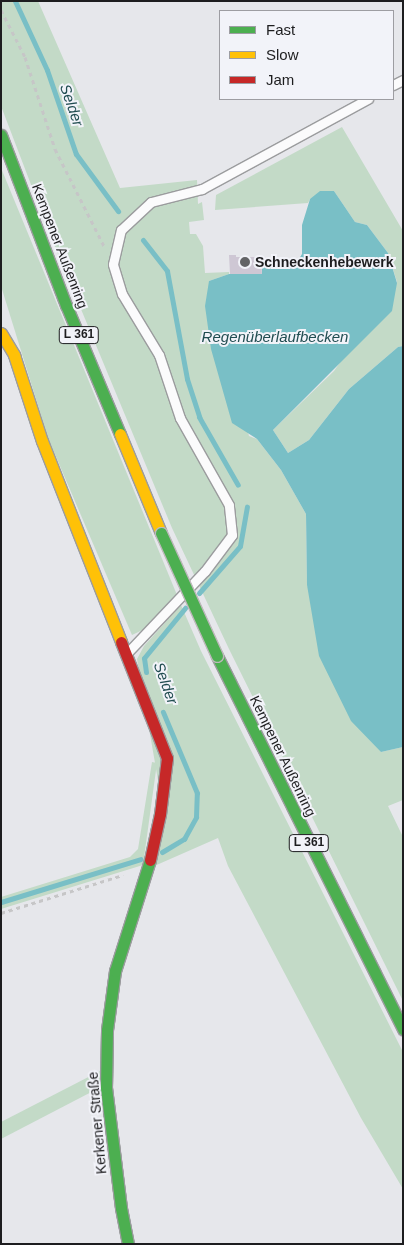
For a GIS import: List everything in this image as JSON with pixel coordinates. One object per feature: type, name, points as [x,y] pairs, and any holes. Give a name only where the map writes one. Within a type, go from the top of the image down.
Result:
[{"type":"main road","name":"Kempener Außenring","points":[[1,135],[66,305],[161,533],[217,656],[403,1029]]},
{"type":"main road","name":"Kerkener Straße","points":[[1,334],[14,355],[42,440],[167,758],[160,814],[148,868],[115,971],[107,1030],[106,1088],[121,1208],[128,1244]]},
{"type":"lane","points":[[127,654],[205,570],[232,535],[229,505],[180,418],[159,354],[122,294],[113,264],[121,230],[151,202],[202,189],[366,100]]},
{"type":"path","points":[[1,10],[24,57],[55,149],[113,264]]},
{"type":"path","points":[[1,913],[148,868]]},
{"type":"green space","points":[[1,1],[38,1],[120,188],[197,180],[198,204],[202,202],[204,220],[189,222],[190,234],[196,234],[203,246],[205,273],[229,272],[229,274],[209,281],[249,436],[257,439],[281,470],[306,514],[307,585],[381,752],[403,747],[403,800],[388,806],[403,837],[403,1001],[229,649],[172,528],[51,237],[1,106]]},
{"type":"green space","points":[[342,127],[403,231],[403,346],[398,347],[349,389],[309,440],[288,453],[273,430],[334,371],[397,282],[388,253],[367,225],[355,222],[334,191],[310,199],[308,203],[215,210],[216,195]]},
{"type":"green space","points":[[1,168],[177,595],[149,627],[132,635],[48,438],[1,286]]},
{"type":"green space","points":[[181,605],[201,651],[403,1052],[403,1189],[361,1118],[228,866],[218,838],[152,867],[164,815],[137,659],[144,646]]},
{"type":"green space","points":[[152,762],[157,763],[143,865],[1,909],[1,897],[130,857],[138,849]]},
{"type":"green space","points":[[102,1070],[101,1087],[1,1139],[1,1122]]},
{"type":"water","name":"Regenüberlaufbecken","points":[[320,191],[334,191],[355,222],[367,225],[388,253],[397,283],[392,311],[273,430],[288,453],[309,440],[349,389],[398,347],[403,346],[403,747],[381,752],[351,721],[319,656],[307,585],[306,514],[281,470],[257,439],[232,423],[211,349],[205,306],[209,281],[229,274],[262,274],[262,266],[296,264],[302,254],[302,225],[310,199]]},
{"type":"building","name":"Schneckenhebewerk","points":[[229,255],[236,255],[236,257],[261,257],[262,274],[230,274]]},
{"type":"waterway","name":"Selder","points":[[15,1],[47,70],[76,154],[118,211]]},
{"type":"waterway","name":"Selder","points":[[143,240],[167,271],[187,379],[199,417],[238,485]]},
{"type":"waterway","name":"Selder","points":[[199,593],[240,546],[247,507]]},
{"type":"waterway","name":"Selder","points":[[146,672],[144,658],[185,608]]},
{"type":"waterway","name":"Selder","points":[[162,852],[184,839],[196,817],[197,793],[163,712]]},
{"type":"waterway","name":"Selder","points":[[1,902],[141,859]]},
{"type":"traffic: fast","points":[[1,135],[66,305],[120,434]]},
{"type":"traffic: fast","points":[[161,533],[217,656]]},
{"type":"traffic: fast","points":[[217,656],[403,1029]]},
{"type":"traffic: fast","points":[[128,1244],[121,1208],[106,1088],[107,1030],[115,971],[150,860]]},
{"type":"traffic: slow","points":[[1,333],[14,355],[42,441],[121,642]]},
{"type":"traffic: slow","points":[[120,434],[161,533]]},
{"type":"traffic: jam","points":[[121,642],[167,758],[160,814],[150,860]]},
{"type":"place","name":"Schneckenhebewerk","points":[[245,262]]}]
